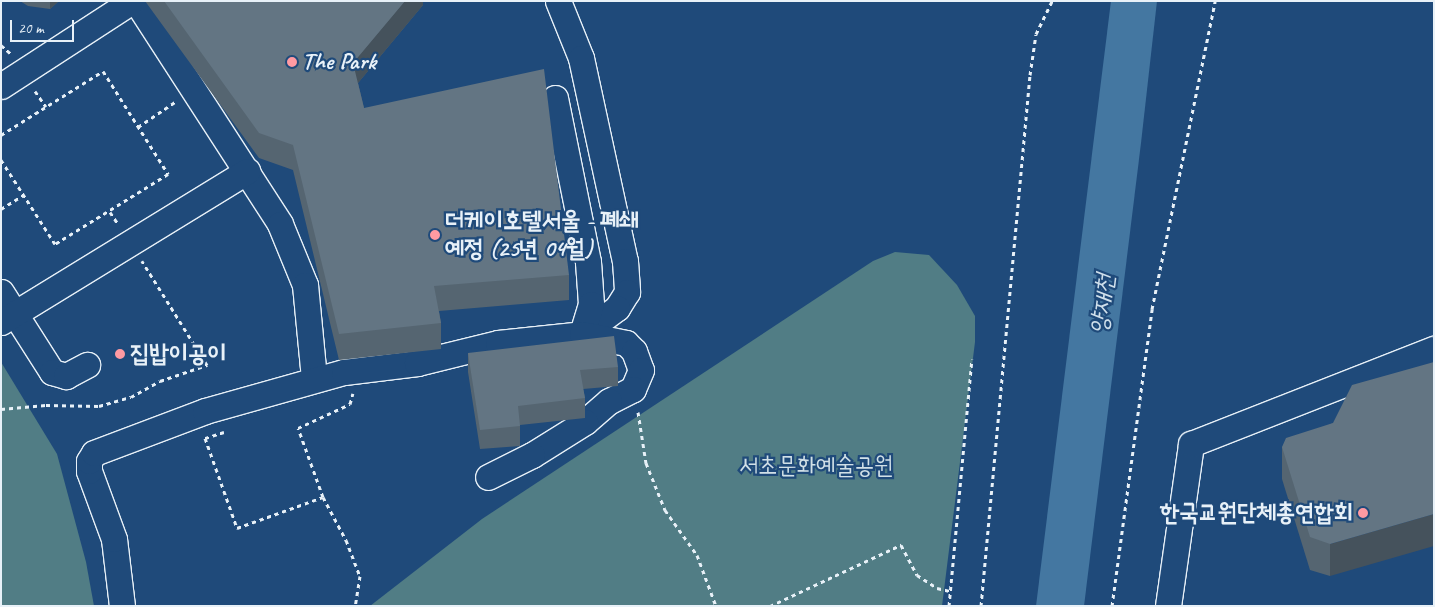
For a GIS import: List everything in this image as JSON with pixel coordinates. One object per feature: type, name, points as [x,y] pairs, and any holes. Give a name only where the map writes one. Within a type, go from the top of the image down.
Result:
[{"type":"street","points":[[1,86],[132,1]]},
{"type":"street","points":[[136,1],[280,224],[305,285],[314,378]]},
{"type":"street","points":[[558,1],[581,58],[625,261],[627,292],[617,308],[582,334]]},
{"type":"street","points":[[555,98],[588,262],[591,304],[582,334]]},
{"type":"street","points":[[8,318],[247,171]]},
{"type":"street","points":[[1,292],[8,318],[52,372],[66,376],[87,365]]},
{"type":"street","points":[[122,606],[114,539],[89,471],[89,461],[94,453],[205,411],[314,378],[417,363],[498,343],[582,334],[626,343],[634,351],[641,370],[633,390],[609,401],[585,422],[532,455],[488,477]]},
{"type":"street","points":[[1168,606],[1191,444],[1434,349]]},
{"type":"path","points":[[981,606],[1030,76],[1036,34],[1052,1]]},
{"type":"path","points":[[1112,606],[1152,309],[1215,1]]},
{"type":"path","points":[[1,134],[103,71],[168,174],[110,212],[55,244],[1,160]]},
{"type":"path","points":[[138,127],[194,90]]},
{"type":"path","points":[[1,209],[23,195]]},
{"type":"path","points":[[1,408],[46,405],[98,406],[131,397],[160,381],[207,365],[110,212]]},
{"type":"path","points":[[949,606],[972,359]]},
{"type":"path","points":[[355,606],[360,576],[346,540],[323,497],[298,428],[350,404],[356,384]]},
{"type":"path","points":[[633,390],[646,463],[665,510],[697,554],[716,606]]},
{"type":"path","points":[[223,432],[205,438],[237,528],[323,497]]},
{"type":"path","points":[[770,606],[901,545],[916,574],[937,588],[950,591]]},
{"type":"green space","name":"서초문화예술공원","points":[[895,252],[929,255],[957,285],[975,316],[975,342],[942,606],[370,606],[482,519],[873,261]]},
{"type":"green space","points":[[1,362],[57,454],[86,562],[94,606],[1,606]]},
{"type":"water","name":"양재천","points":[[1111,1],[1157,1],[1084,606],[1036,606]]},
{"type":"building","name":"더케이호텔서울 - 폐쇄 예정 (25년 04월)","points":[[164,1],[405,1],[353,63],[364,108],[544,69],[569,275],[434,286],[441,323],[339,334],[293,145],[259,133]]},
{"type":"building","points":[[614,336],[618,367],[580,370],[585,398],[518,406],[520,426],[480,430],[468,353]]},
{"type":"building","name":"한국교원단체총연합회","points":[[1434,362],[1434,514],[1330,544],[1310,537],[1282,447],[1286,438],[1333,423],[1352,385]]},
{"type":"place","name":"The Park","points":[[292,62]]},
{"type":"place","name":"더케이호텔서울 - 폐쇄 예정 (25년 04월)","points":[[435,235]]},
{"type":"place","name":"집밥이공이","points":[[120,354]]},
{"type":"place","name":"한국교원단체총연합회","points":[[1363,513]]}]
